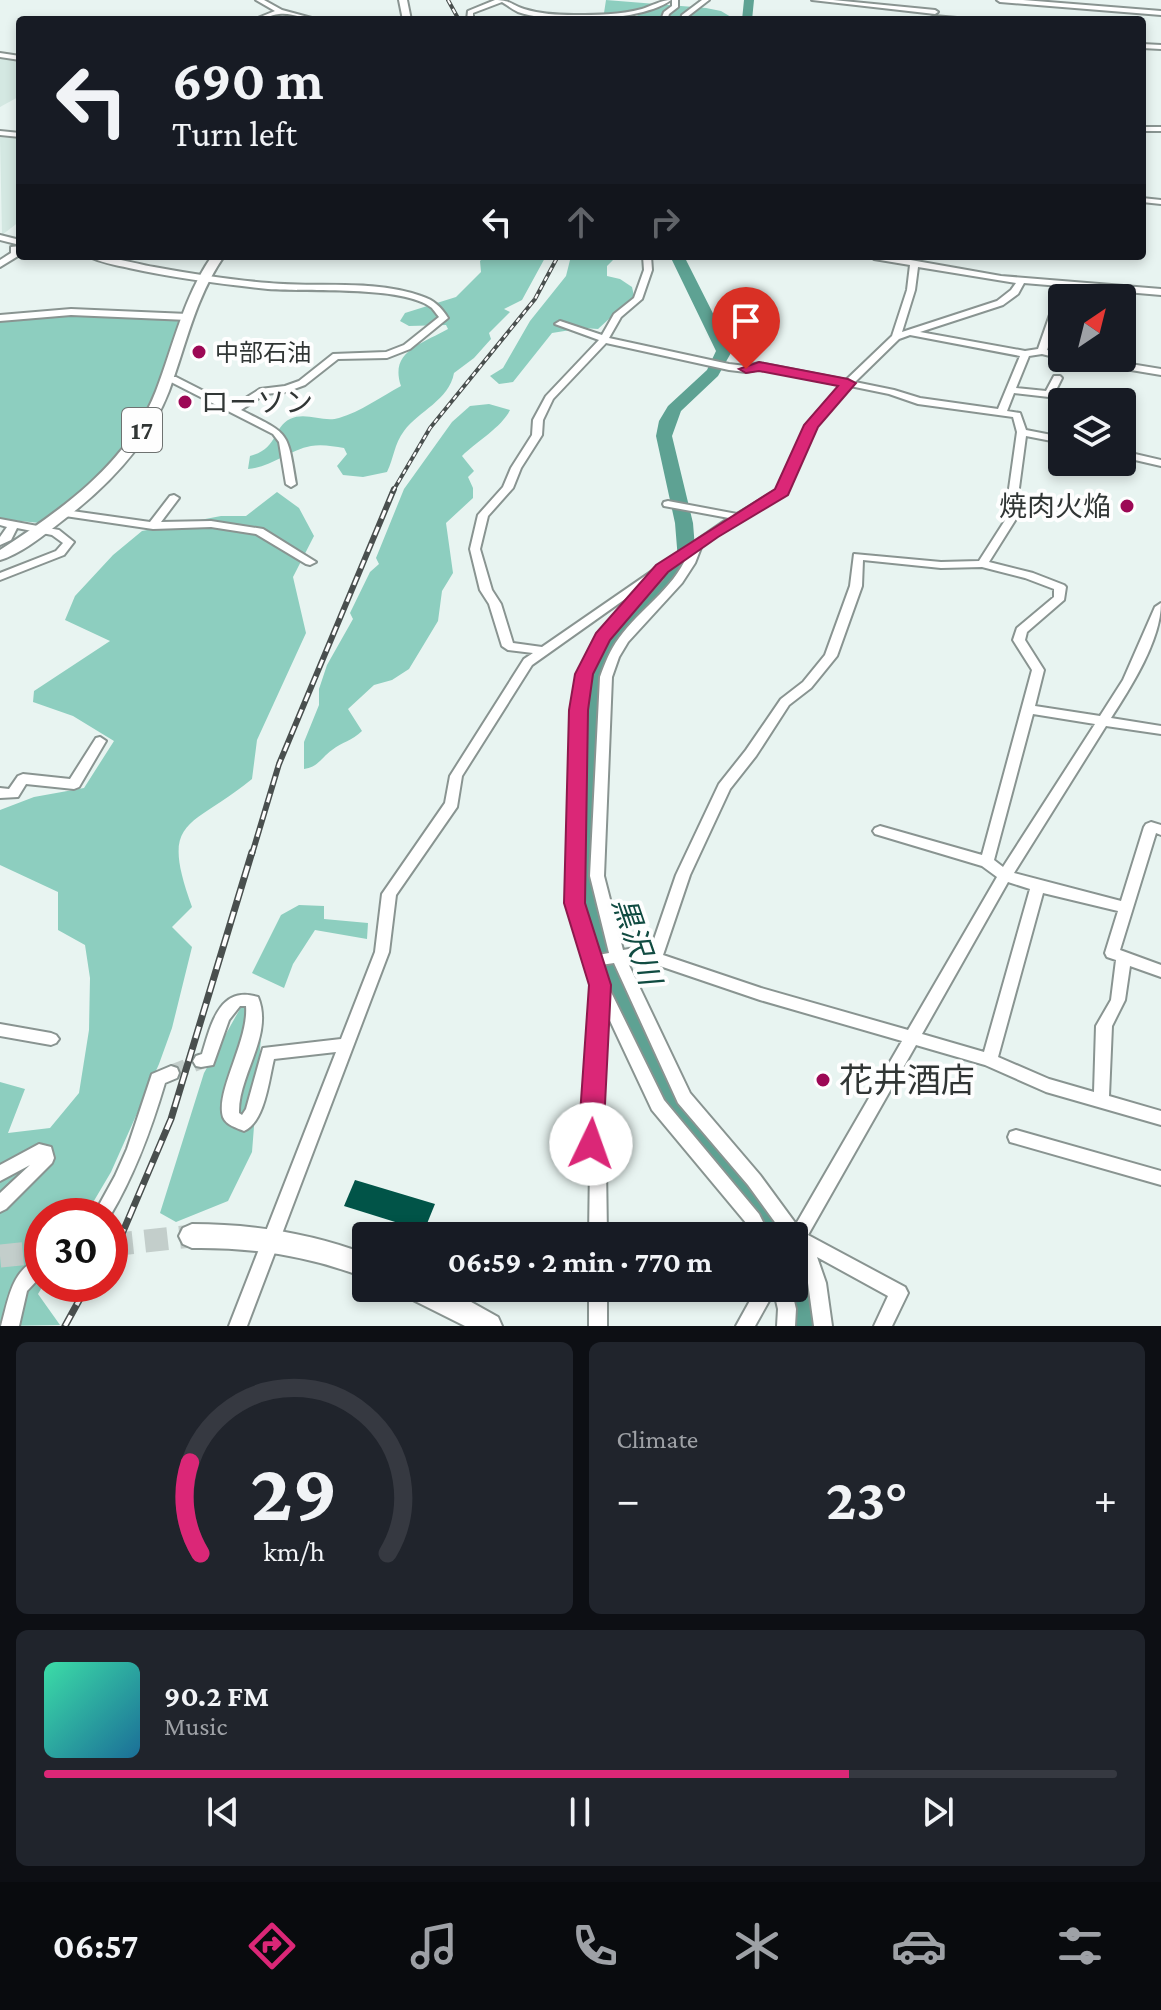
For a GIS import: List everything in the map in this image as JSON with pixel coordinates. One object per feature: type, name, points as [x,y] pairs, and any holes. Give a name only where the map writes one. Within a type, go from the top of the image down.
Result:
[{"type":"highway","points":[[192,1236],[271,1241],[352,1260]]},
{"type":"highway","points":[[449,1302],[489,1326]]},
{"type":"main road","name":"17","points":[[0,556],[65,513],[98,486],[126,454],[153,413],[202,276],[215,260]]},
{"type":"street","points":[[259,0],[280,11],[300,16]]},
{"type":"street","points":[[470,16],[470,12],[502,0],[519,10],[573,16]]},
{"type":"street","points":[[608,16],[641,14],[662,6],[668,0]]},
{"type":"street","points":[[665,16],[675,7],[675,0]]},
{"type":"street","points":[[686,16],[706,0]]},
{"type":"street","points":[[815,0],[927,16]]},
{"type":"street","points":[[1000,0],[1098,4],[1161,16]]},
{"type":"street","points":[[267,16],[280,11]]},
{"type":"street","points":[[0,264],[16,251]]},
{"type":"street","points":[[108,260],[141,268],[271,287],[373,290],[427,301],[443,312],[444,318],[407,347],[387,355],[336,356],[302,383],[286,389],[263,391],[234,410]]},
{"type":"street","points":[[544,651],[508,646],[495,604],[486,590],[475,540],[483,515],[508,488],[516,468],[537,435],[538,420],[549,398],[605,339],[617,316],[638,299],[648,270],[647,260]]},
{"type":"street","points":[[892,260],[1021,281],[1065,284]]},
{"type":"street","points":[[896,337],[911,290],[914,265]]},
{"type":"street","points":[[238,1326],[382,952],[389,894],[452,804],[456,776],[528,662],[678,557],[782,491],[811,425],[848,383],[896,337],[1000,303],[1015,292],[1021,281]]},
{"type":"street","points":[[1136,290],[1161,292]]},
{"type":"street","points":[[0,318],[48,311],[91,310],[188,317]]},
{"type":"street","points":[[560,324],[605,339],[729,367],[746,369],[759,366],[848,383],[918,401],[1017,415],[1022,432],[1012,503],[1016,511],[982,564]]},
{"type":"street","points":[[909,333],[1025,354],[1048,352]]},
{"type":"street","points":[[1042,351],[1048,334]]},
{"type":"street","points":[[1002,411],[1025,354]]},
{"type":"street","points":[[1136,368],[1161,372]]},
{"type":"street","points":[[1012,390],[1049,394],[1057,378]]},
{"type":"street","points":[[166,379],[173,379],[277,432],[284,442],[291,484]]},
{"type":"street","points":[[1022,432],[1048,437]]},
{"type":"street","points":[[1136,457],[1161,463]]},
{"type":"street","points":[[153,526],[174,498]]},
{"type":"street","points":[[676,506],[738,517]]},
{"type":"street","points":[[65,513],[153,526],[211,524],[259,531],[310,562]]},
{"type":"street","points":[[0,522],[43,530],[64,537],[69,542],[60,553],[0,577]]},
{"type":"street","points":[[0,542],[7,538],[14,524]]},
{"type":"street","points":[[696,545],[686,573],[622,639],[611,657],[606,677],[589,828],[575,903],[661,1051],[710,1148],[754,1222]]},
{"type":"street","points":[[655,958],[683,875],[724,787],[785,702],[807,685],[831,656],[857,581],[858,556],[941,565],[982,564],[1029,575],[1060,587],[1060,598],[1021,631],[1019,640],[1038,670],[987,862]]},
{"type":"street","points":[[598,1222],[598,1165],[591,1144],[600,985],[605,958],[579,710],[584,674],[603,637],[662,569]]},
{"type":"street","points":[[807,1222],[1005,876],[1129,680],[1161,607]]},
{"type":"street","points":[[1027,709],[1161,730]]},
{"type":"street","points":[[0,793],[13,794],[23,779],[74,784],[100,741]]},
{"type":"street","points":[[1161,830],[1151,827],[1112,953],[1161,971]]},
{"type":"street","points":[[880,831],[987,862],[1005,876],[1126,908]]},
{"type":"street","points":[[989,1060],[1038,886]]},
{"type":"street","points":[[605,958],[635,954],[655,958],[760,994],[989,1060],[1046,1085],[1161,1118]]},
{"type":"street","points":[[1101,1102],[1104,1026],[1118,1000],[1124,957]]},
{"type":"street","points":[[600,985],[658,1105],[710,1148],[778,1222]]},
{"type":"street","points":[[201,1061],[208,1060],[229,1004],[238,999],[253,1001],[250,1049],[232,1094],[230,1110],[231,1117],[244,1124],[253,1112],[268,1053],[346,1045]]},
{"type":"street","points":[[0,1030],[51,1039]]},
{"type":"street","points":[[636,1059],[661,1051]]},
{"type":"street","points":[[112,1198],[142,1139],[158,1079],[171,1073]]},
{"type":"street","points":[[1016,1137],[1161,1178]]},
{"type":"street","points":[[0,1174],[15,1162],[39,1151],[45,1152],[46,1158],[41,1165],[0,1204]]},
{"type":"street","points":[[808,1247],[899,1293],[890,1324]]},
{"type":"street","points":[[808,1263],[814,1274],[823,1326]]},
{"type":"street","points":[[10,1326],[16,1289],[24,1279]]},
{"type":"street","points":[[598,1302],[598,1326]]},
{"type":"street","points":[[745,1326],[759,1302]]},
{"type":"street","points":[[785,1302],[786,1326]]},
{"type":"shaded area","points":[[0,56],[16,58],[16,98],[0,107]]},
{"type":"shaded area","points":[[0,137],[16,139],[16,224],[2,235]]},
{"type":"green space","points":[[606,0],[706,8],[729,16],[638,16],[634,13],[604,13]]},
{"type":"green space","points":[[544,260],[522,300],[504,309],[510,312],[489,333],[491,339],[474,358],[454,373],[440,398],[404,431],[387,472],[363,477],[343,475],[337,466],[347,454],[344,448],[323,445],[303,448],[248,469],[250,456],[266,448],[290,419],[302,416],[339,418],[401,386],[400,364],[404,357],[419,344],[448,329],[446,325],[409,326],[400,321],[405,313],[456,297],[481,272],[480,261]]},
{"type":"green space","points":[[570,260],[613,260],[607,266],[607,276],[620,279],[632,287],[634,296],[598,329],[552,333],[513,382],[499,384],[490,376],[503,368],[530,321],[566,276]]},
{"type":"green space","points":[[47,313],[183,319],[152,408],[119,457],[40,523],[0,519],[0,320]]},
{"type":"green space","points":[[489,404],[510,410],[495,428],[462,456],[474,471],[468,477],[473,498],[446,523],[453,573],[442,591],[438,621],[409,669],[392,680],[374,685],[348,709],[362,731],[304,769],[304,742],[319,705],[319,689],[327,665],[353,619],[350,613],[370,572],[379,564],[376,558],[404,489],[452,422],[470,406]]},
{"type":"green space","points":[[277,492],[299,508],[314,536],[293,577],[306,633],[257,740],[252,779],[197,818],[186,828],[180,840],[179,856],[192,907],[172,927],[192,947],[172,1028],[111,1172],[96,1198],[24,1198],[24,1302],[44,1302],[60,1325],[0,1326],[0,1082],[25,1089],[8,1133],[50,1128],[79,1093],[89,1030],[90,978],[85,945],[58,930],[58,892],[0,865],[0,810],[34,797],[84,788],[114,741],[73,716],[33,702],[34,691],[110,641],[65,620],[75,596],[113,555],[142,531],[221,516],[246,516]]},
{"type":"green space","points":[[299,905],[324,906],[324,919],[368,923],[367,939],[315,930],[293,964],[284,988],[252,973],[281,915]]},
{"type":"green space","points":[[241,1007],[263,1012],[252,1152],[228,1201],[176,1222],[160,1213],[204,1073]]},
{"type":"building","points":[[355,1180],[435,1204],[428,1222],[395,1222],[344,1206]]},
{"type":"waterway","name":"黒沢川","points":[[747,16],[749,0]]},
{"type":"waterway","name":"黒沢川","points":[[679,260],[724,351],[713,373],[674,410],[667,421],[664,436],[684,523],[687,561],[603,654],[596,675],[588,903],[624,999],[682,1113],[738,1180],[768,1222]]},
{"type":"waterway","name":"黒沢川","points":[[805,1302],[807,1326]]},
{"type":"tunnel","points":[[171,1073],[201,1061]]},
{"type":"tunnel","points":[[128,1243],[192,1236]]},
{"type":"tunnel","points":[[0,1256],[24,1254]]},
{"type":"railway","points":[[448,0],[457,16]]},
{"type":"railway","points":[[394,490],[430,428],[535,299],[556,260]]},
{"type":"railway","points":[[252,854],[279,764],[394,490]]},
{"type":"railway","points":[[128,1220],[171,1119],[252,852]]},
{"type":"railway","points":[[65,1326],[78,1302]]},
{"type":"place","name":"中部石油","points":[[199,352]]},
{"type":"place","name":"ローソン","points":[[185,402]]},
{"type":"place","name":"焼肉火焔","points":[[1127,506]]},
{"type":"place","name":"花井酒店","points":[[823,1080]]},
{"type":"route","points":[[591,1144],[600,985],[575,903],[579,710],[588,661],[603,637],[662,569],[712,533],[782,491],[811,425],[848,383],[759,366],[746,369]]}]
